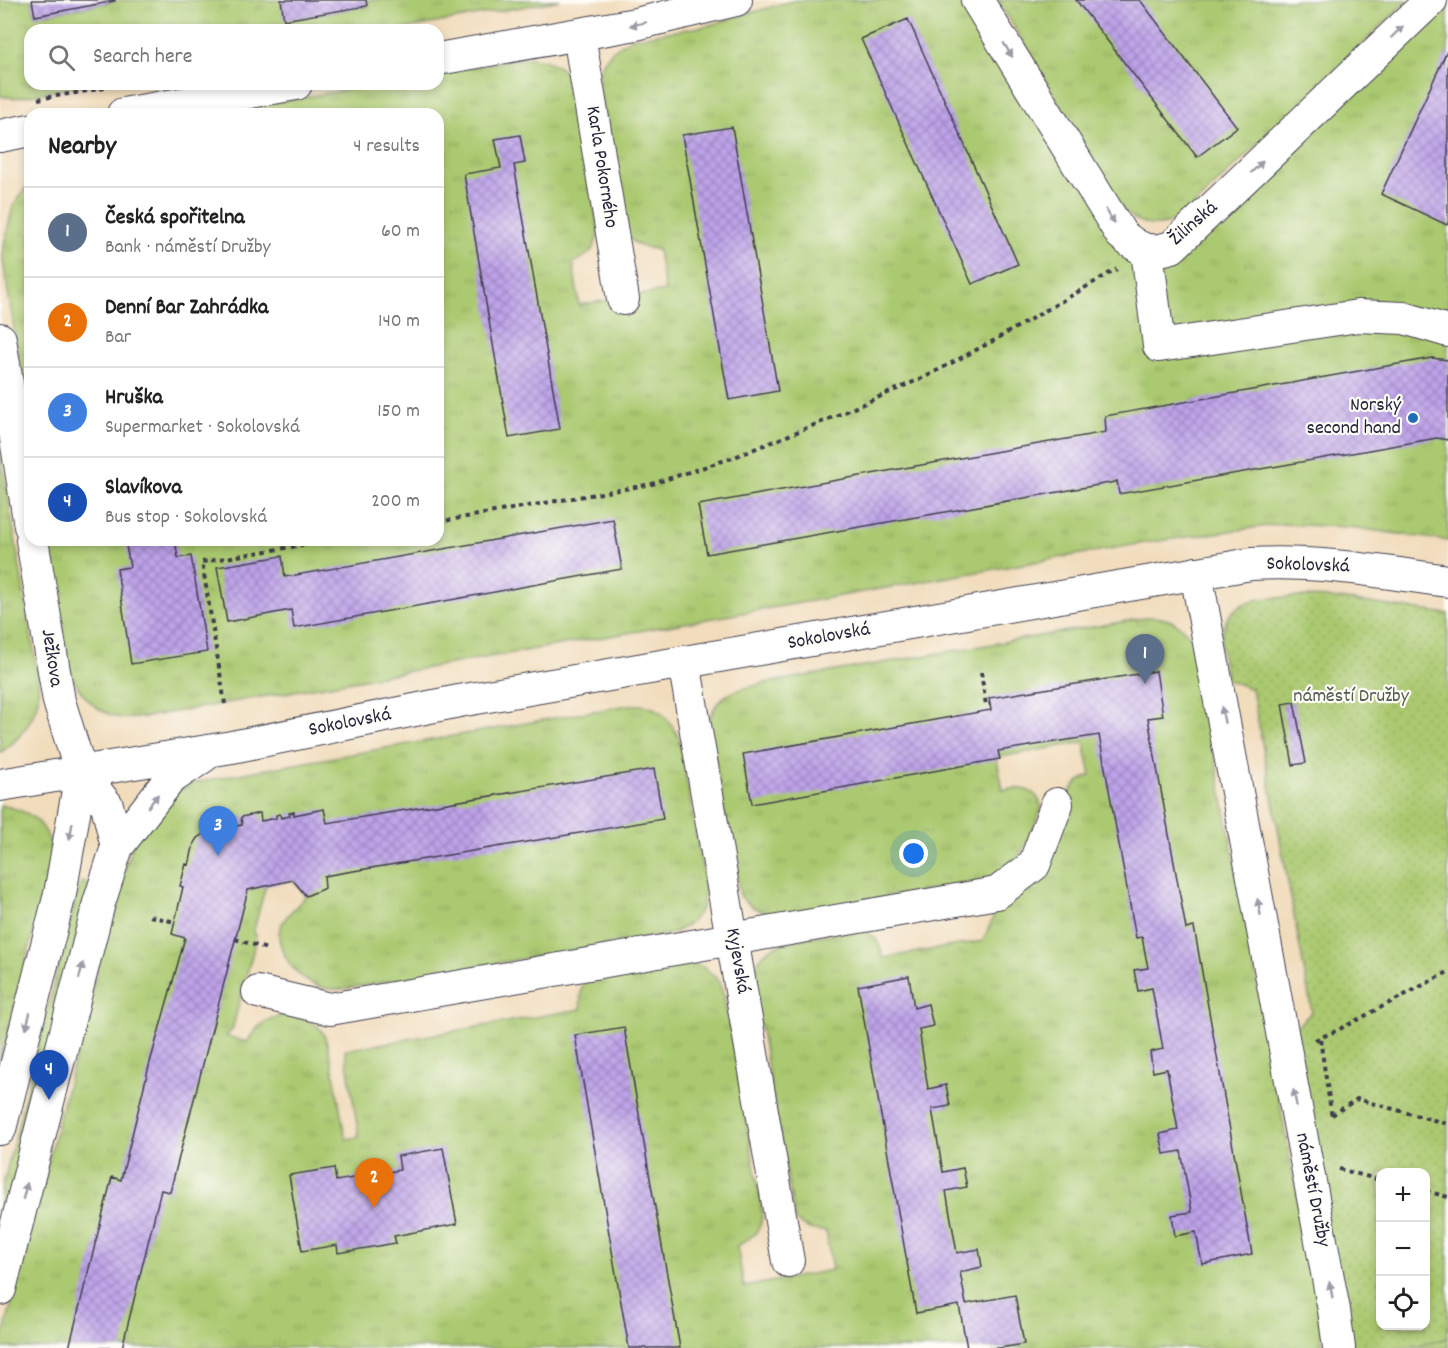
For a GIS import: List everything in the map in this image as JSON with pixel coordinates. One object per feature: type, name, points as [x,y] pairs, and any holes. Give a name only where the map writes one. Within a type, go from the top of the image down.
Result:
[{"type":"street","points":[[444,58],[636,24],[736,0]]},
{"type":"street","name":"Žilinská","points":[[977,0],[1121,234],[1132,244],[1147,251],[1160,251],[1172,247],[1431,0]]},
{"type":"street","name":"Karla Pokorného","points":[[579,35],[622,299]]},
{"type":"street","points":[[116,100],[228,90]]},
{"type":"street","points":[[0,135],[24,120]]},
{"type":"street","points":[[1147,251],[1159,346],[1358,316],[1404,318],[1448,331]]},
{"type":"street","points":[[0,339],[24,489]]},
{"type":"street","name":"Ježkova","points":[[33,546],[58,701],[81,773]]},
{"type":"street","name":"Sokolovská","points":[[0,785],[212,750],[449,703],[1251,564],[1304,563],[1351,567],[1448,581]]},
{"type":"street","name":"náměstí Družby","points":[[1196,573],[1334,1310],[1338,1348]]},
{"type":"street","name":"Kyjevská","points":[[684,662],[788,1261]]},
{"type":"street","name":"Sokolovská","points":[[0,1288],[99,903],[117,848],[170,779],[212,750]]},
{"type":"street","points":[[81,773],[107,805],[117,848]]},
{"type":"street","points":[[0,1130],[60,894],[81,773]]},
{"type":"street","points":[[258,992],[330,1009],[997,893],[1034,865],[1057,804]]},
{"type":"path","points":[[71,108],[116,100]]},
{"type":"path","points":[[444,521],[652,484],[732,458],[927,376],[1085,289],[1147,251]]},
{"type":"path","points":[[225,704],[202,562],[297,546]]},
{"type":"path","points":[[981,672],[986,705],[990,704]]},
{"type":"path","points":[[150,916],[175,922]]},
{"type":"path","points":[[235,939],[267,949]]},
{"type":"path","points":[[1320,1039],[1448,972]]},
{"type":"path","points":[[1332,1115],[1357,1099],[1448,1124]]},
{"type":"path","points":[[1339,1169],[1376,1179]]},
{"type":"path","points":[[1430,1192],[1448,1197]]},
{"type":"green space","points":[[0,0],[32,0],[35,16],[122,0],[281,0],[285,20],[367,6],[366,0],[560,0],[430,24],[24,24],[24,90],[59,90],[14,98],[0,96]]},
{"type":"green space","points":[[795,0],[965,0],[1143,265],[1448,2],[1448,541],[1349,527],[1281,524],[1144,543],[146,717],[125,718],[102,711],[93,705],[79,689],[67,660],[50,546],[444,546],[444,108],[244,108],[345,90],[444,90],[444,72],[525,58],[550,62],[570,77],[599,232],[590,252],[573,263],[579,305],[665,291],[658,250],[637,244],[622,228],[598,80],[601,66],[611,52],[631,38],[706,26]]},
{"type":"green space","points":[[998,0],[1408,0],[1182,217],[1164,224],[1149,225],[1134,219],[1120,206]]},
{"type":"green space","points":[[24,190],[24,388],[3,262],[3,249],[13,206]]},
{"type":"green space","points":[[0,449],[38,675],[38,699],[29,723],[13,743],[0,753]]},
{"type":"green space","name":"náměstí Družby","points":[[1275,598],[1332,598],[1448,614],[1448,1338],[1406,1348],[1346,1348],[1292,1031],[1312,1012],[1252,689],[1227,680],[1222,657],[1221,643],[1229,615],[1238,607],[1249,602]]},
{"type":"green space","points":[[1150,617],[1174,622],[1193,639],[1317,1303],[1323,1348],[0,1348],[111,916],[135,836],[174,792],[194,783],[239,774],[628,705],[654,708],[670,722],[679,738],[705,883],[701,909],[686,926],[670,934],[333,989],[308,982],[290,964],[280,945],[279,933],[283,922],[306,896],[293,880],[266,885],[253,933],[256,934],[253,951],[232,1030],[226,1036],[247,1042],[262,1024],[283,1016],[299,1017],[313,1023],[321,1030],[329,1050],[346,1139],[359,1137],[345,1050],[581,1009],[581,992],[588,978],[687,961],[705,968],[718,980],[724,996],[762,1209],[757,1232],[737,1246],[744,1287],[832,1270],[826,1231],[809,1229],[795,1220],[752,980],[757,964],[767,951],[786,942],[863,930],[877,941],[883,958],[983,941],[995,913],[1013,897],[1072,789],[1079,781],[1091,775],[1084,742],[999,757],[997,760],[1003,790],[1016,788],[1027,790],[1037,797],[1042,808],[1021,852],[1006,870],[995,877],[983,881],[776,914],[754,908],[740,896],[708,724],[712,713],[716,705],[729,694],[765,683]]},
{"type":"green space","points":[[0,805],[21,811],[37,820],[47,835],[53,856],[0,1062]]},
{"type":"green space","points":[[83,882],[88,883],[89,890],[0,1239],[0,1196],[76,897]]},
{"type":"green space","points":[[1448,1338],[1448,1348],[1406,1348]]},
{"type":"building","points":[[32,0],[115,0],[115,1],[35,16]]},
{"type":"building","points":[[281,0],[366,0],[367,6],[284,20]]},
{"type":"building","points":[[1076,0],[1140,0],[1237,127],[1197,157]]},
{"type":"building","points":[[908,19],[1018,264],[972,284],[861,39]]},
{"type":"building","points":[[1448,49],[1448,222],[1447,225],[1381,194]]},
{"type":"building","points":[[732,127],[778,391],[729,400],[682,135]]},
{"type":"building","points":[[520,135],[525,163],[514,165],[560,429],[509,438],[464,174],[501,168],[495,139]]},
{"type":"building","points":[[1432,358],[1448,360],[1448,440],[1437,438],[1119,494],[1117,481],[707,554],[698,505],[1106,432],[1105,416]]},
{"type":"building","points":[[613,519],[622,569],[294,628],[291,610],[227,622],[217,567],[282,556],[285,577]]},
{"type":"building","points":[[126,546],[176,546],[178,558],[191,556],[207,652],[131,664],[117,569],[130,567]]},
{"type":"building","points":[[1156,671],[1163,716],[1148,718],[1186,929],[1194,927],[1252,1254],[1202,1264],[1196,1232],[1175,1236],[1172,1215],[1192,1212],[1181,1151],[1164,1154],[1160,1134],[1178,1130],[1167,1069],[1153,1072],[1150,1052],[1163,1049],[1152,988],[1138,991],[1134,970],[1148,968],[1142,937],[1136,938],[1099,735],[998,751],[1000,759],[752,804],[743,754],[991,710],[989,698]]},
{"type":"building","points":[[1294,702],[1306,763],[1293,765],[1282,704]]},
{"type":"building","points":[[654,769],[663,819],[324,876],[325,888],[306,896],[293,880],[248,890],[170,1192],[161,1190],[122,1348],[69,1348],[112,1177],[121,1180],[149,1066],[185,938],[172,934],[183,887],[180,886],[197,838],[210,830],[242,825],[241,817],[260,813],[261,821],[276,818],[276,815],[280,814],[281,818],[290,816],[289,813],[294,812],[294,815],[324,809],[327,823]]},
{"type":"building","points":[[909,976],[914,1008],[928,1004],[933,1026],[919,1029],[928,1089],[946,1085],[950,1106],[932,1109],[943,1172],[963,1168],[967,1187],[946,1191],[957,1253],[979,1249],[982,1267],[960,1272],[966,1304],[1015,1295],[1024,1344],[1000,1348],[967,1348],[959,1305],[916,1313],[858,986]]},
{"type":"building","points":[[624,1027],[680,1348],[629,1348],[617,1280],[575,1035]]},
{"type":"building","points":[[443,1148],[457,1224],[394,1236],[396,1243],[338,1253],[337,1245],[302,1251],[289,1175],[334,1168],[336,1181],[400,1170],[398,1156]]},
{"type":"place","name":"Norský second hand","points":[[1413,418]]},
{"type":"place","name":"Česká spořitelna","points":[[1145,684]]},
{"type":"place","name":"Hruška","points":[[218,856]]},
{"type":"place","name":"Slavíkova","points":[[49,1100]]},
{"type":"place","name":"Denní Bar Zahrádka","points":[[374,1208]]}]
